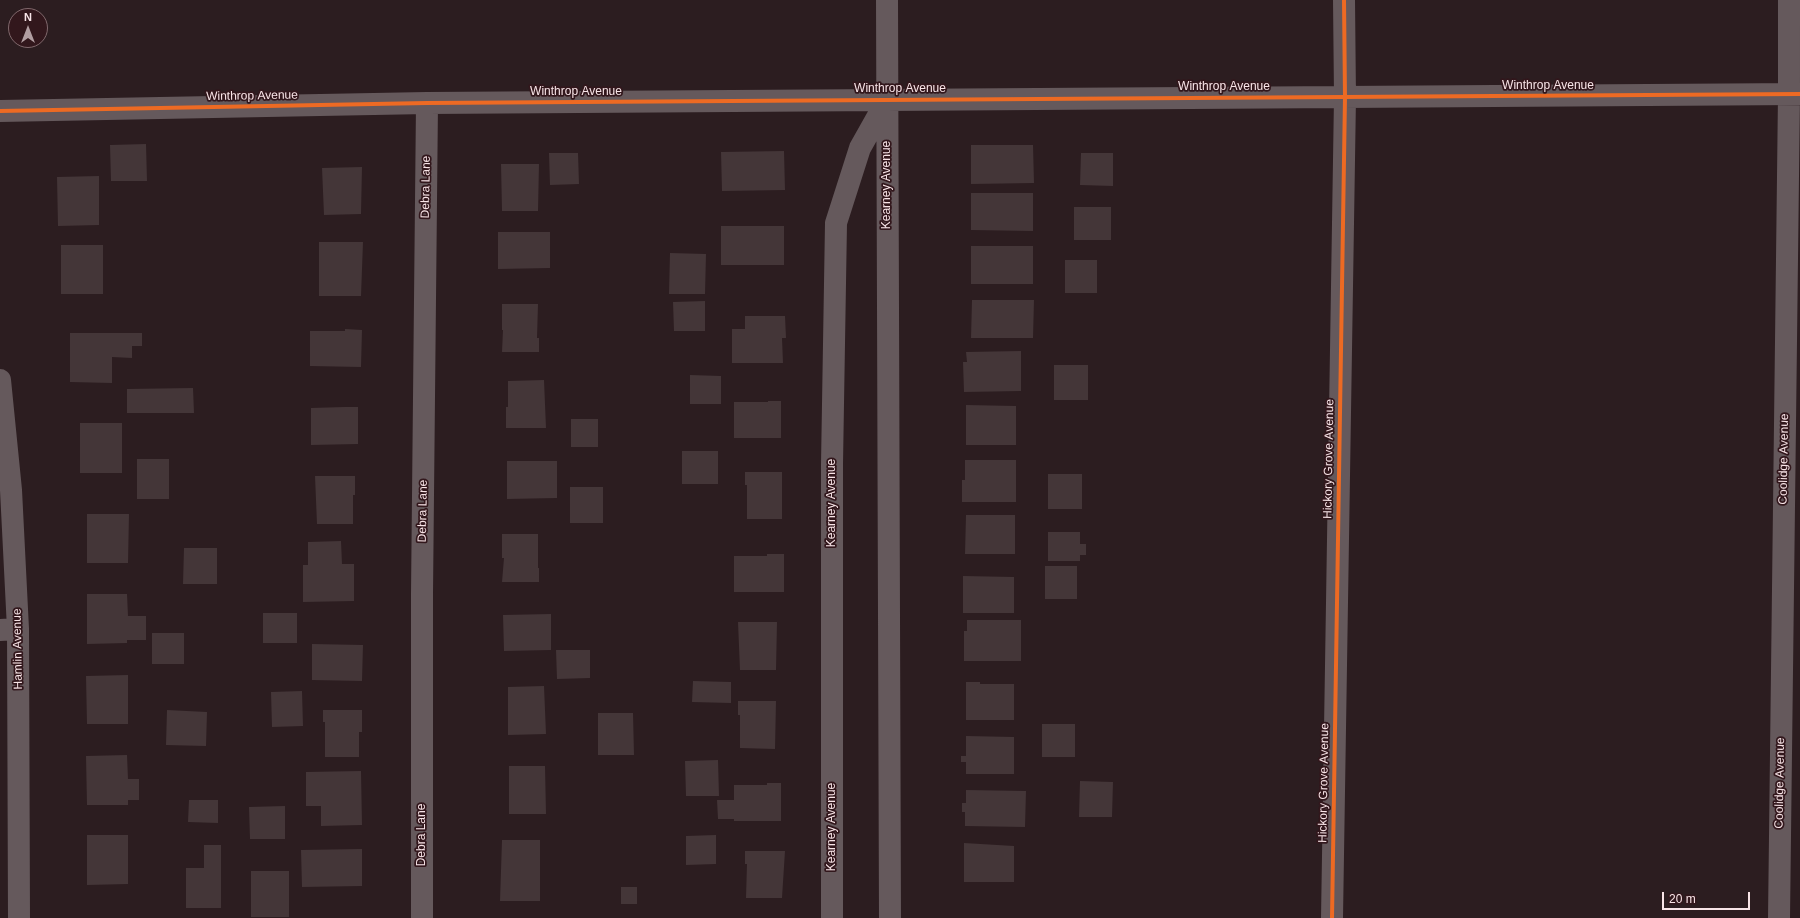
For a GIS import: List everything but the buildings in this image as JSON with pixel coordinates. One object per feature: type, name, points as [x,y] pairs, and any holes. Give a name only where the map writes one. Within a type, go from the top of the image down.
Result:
[{"type":"street","name":"Kearney Avenue","points":[[887,0],[890,918]]},
{"type":"street","name":"Hickory Grove Avenue","points":[[1332,918],[1345,97],[1344,0]]},
{"type":"street","name":"Coolidge Avenue","points":[[1778,918],[1794,94],[1789,0]]},
{"type":"street","name":"Winthrop Avenue","points":[[0,111],[427,103],[1794,94]]},
{"type":"street","name":"Kearney Avenue","points":[[832,918],[832,464],[836,223],[860,148],[887,99]]},
{"type":"street","name":"Debra Lane","points":[[422,918],[422,593],[427,103]]},
{"type":"street","name":"Hamlin Avenue","points":[[0,380],[10,490],[9,629],[20,918]]},
{"type":"cycle path","points":[[1332,918],[1345,97],[1344,0]]},
{"type":"cycle path","points":[[0,111],[427,103],[1800,94]]}]
